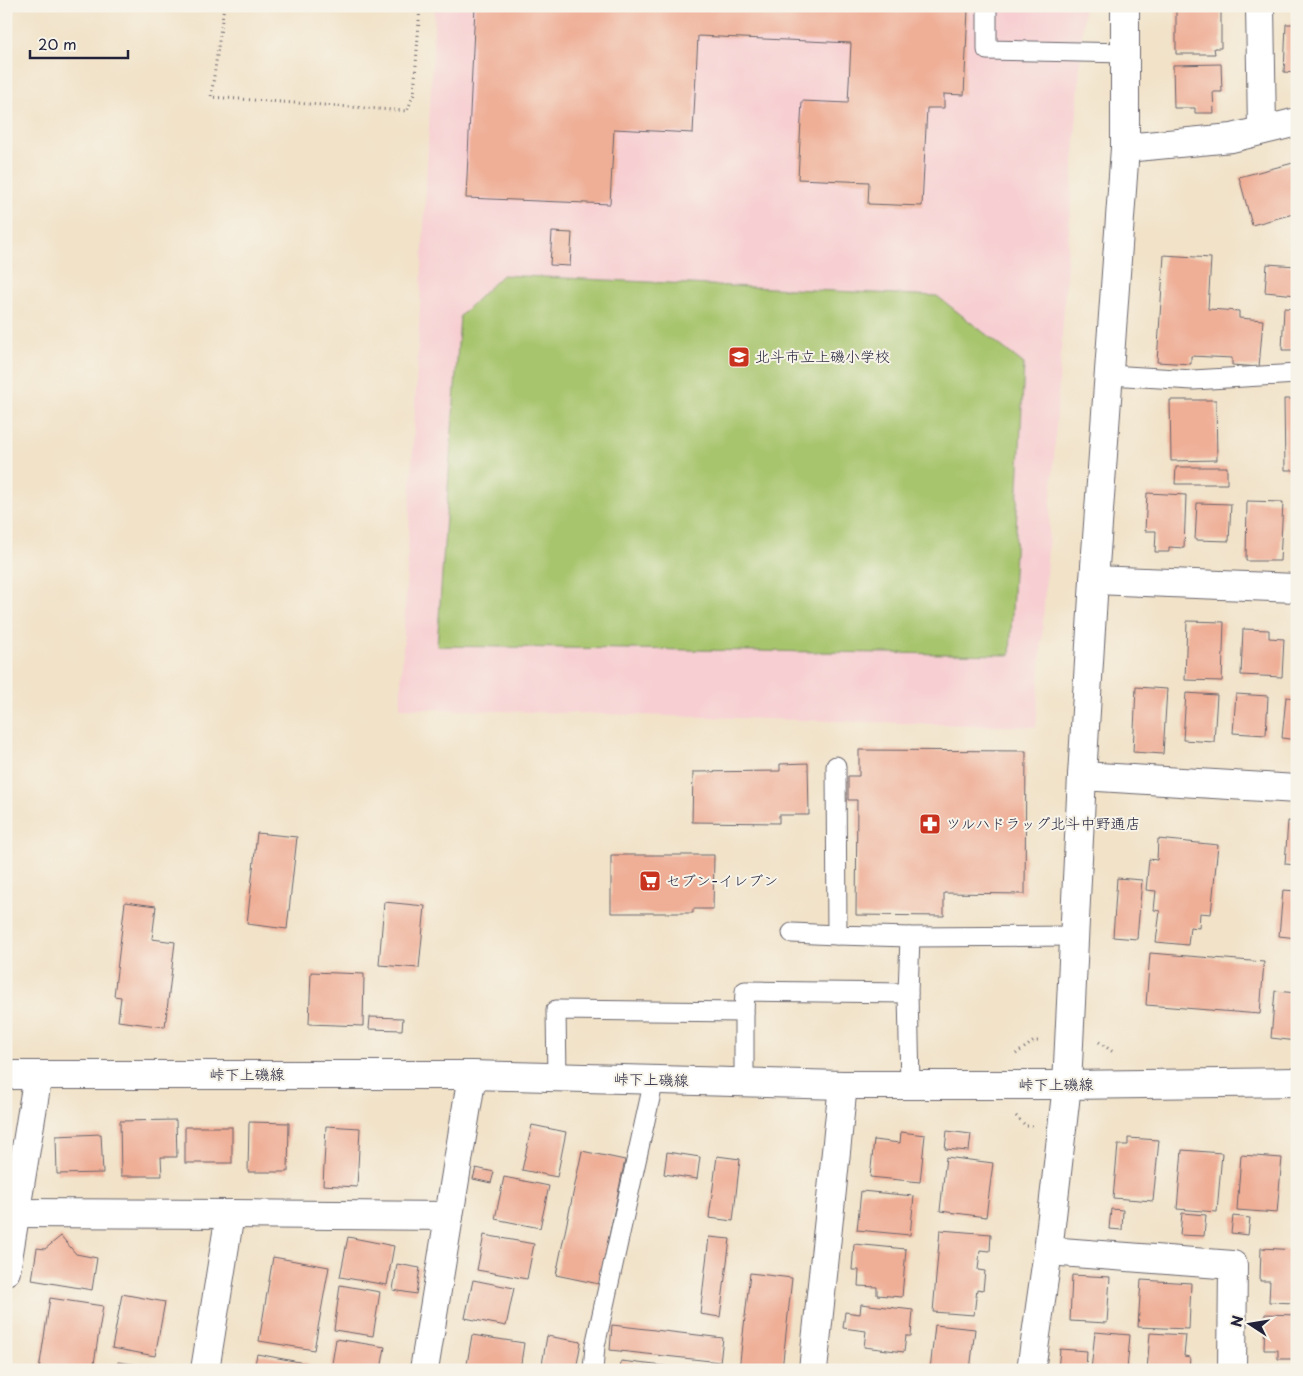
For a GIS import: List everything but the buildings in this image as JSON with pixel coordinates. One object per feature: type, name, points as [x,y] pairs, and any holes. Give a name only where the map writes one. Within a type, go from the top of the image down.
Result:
[{"type":"street","points":[[1031,1370],[1048,1251],[1067,1085],[1082,776],[1094,580],[1125,148],[1125,6]]},
{"type":"street","points":[[1260,6],[1262,130]]},
{"type":"street","points":[[1125,148],[1232,138],[1297,122]]},
{"type":"street","points":[[1094,580],[1297,588]]},
{"type":"street","points":[[1082,776],[1297,789]]},
{"type":"street","name":"峠下上磯線","points":[[6,1075],[472,1075],[843,1085],[1297,1082]]},
{"type":"street","points":[[6,1271],[38,1075]]},
{"type":"street","points":[[424,1370],[472,1075]]},
{"type":"street","points":[[813,1370],[843,1085]]},
{"type":"street","points":[[16,1213],[450,1216]]},
{"type":"street","points":[[204,1370],[230,1214]]},
{"type":"street","points":[[1048,1251],[1233,1265],[1232,1370]]},
{"type":"lane","points":[[987,6],[986,50],[1126,53]]},
{"type":"lane","points":[[1109,375],[1193,380],[1297,374]]},
{"type":"lane","points":[[836,766],[837,935]]},
{"type":"lane","points":[[792,933],[910,937],[1074,936]]},
{"type":"lane","points":[[910,937],[908,993],[910,1085]]},
{"type":"lane","points":[[744,1082],[745,991],[908,993]]},
{"type":"lane","points":[[557,1078],[556,1010],[744,1012]]},
{"type":"lane","points":[[593,1370],[596,1346],[654,1080]]},
{"type":"path","points":[[224,6],[211,97],[407,111],[414,94],[420,6]]},
{"type":"shaded area","name":"北斗市立上磯小学校","points":[[435,6],[1084,6],[1036,727],[400,708]]},
{"type":"green space","points":[[502,275],[937,296],[1024,364],[1010,655],[437,646],[460,316]]},
{"type":"place","name":"北斗市立上磯小学校","points":[[739,357]]},
{"type":"place","name":"ツルハドラッグ北斗中野通店","points":[[930,824]]},
{"type":"place","name":"セブン-イレブン","points":[[650,881]]}]
